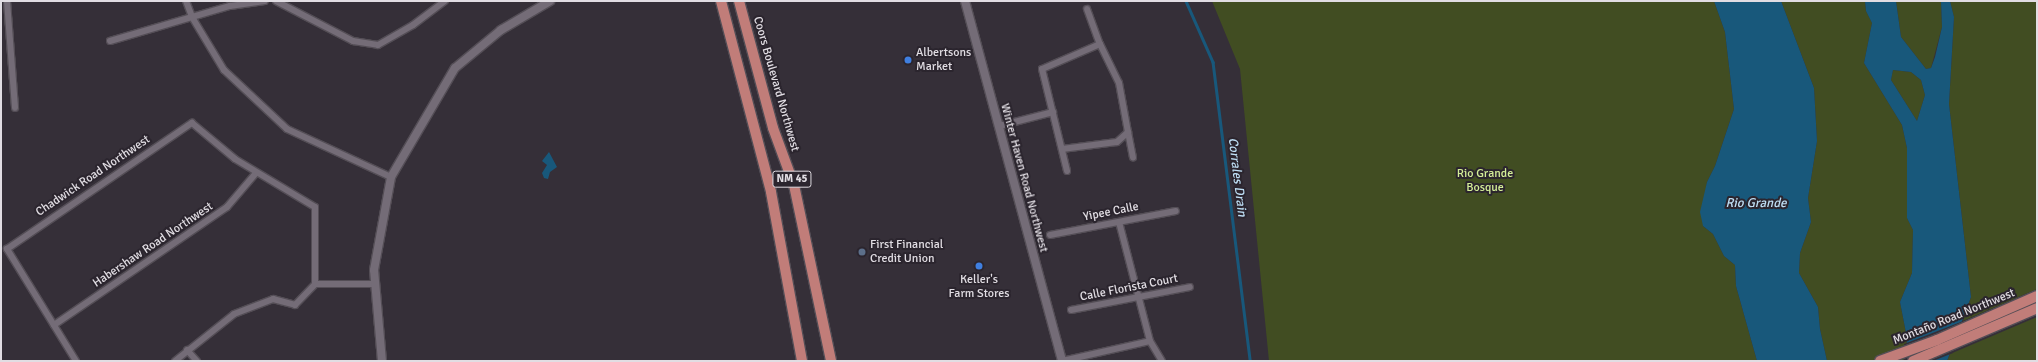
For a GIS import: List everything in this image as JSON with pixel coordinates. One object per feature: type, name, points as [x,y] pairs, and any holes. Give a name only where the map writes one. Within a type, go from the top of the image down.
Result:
[{"type":"main road","name":"NM 45","points":[[721,1],[771,192],[802,361]]},
{"type":"main road","name":"Coors Boulevard Northwest","points":[[739,1],[773,128],[794,185],[831,361]]},
{"type":"main road","name":"Montaño Road Northwest","points":[[1880,361],[1937,340],[2037,296]]},
{"type":"main road","name":"Montaño Road Northwest","points":[[1913,361],[2037,308]]},
{"type":"street","points":[[7,1],[15,108]]},
{"type":"street","points":[[186,1],[192,17],[224,70],[287,129],[391,177]]},
{"type":"street","points":[[110,41],[230,6],[265,1]]},
{"type":"street","points":[[276,1],[353,42],[378,45],[445,1]]},
{"type":"street","points":[[382,361],[374,270],[391,177],[454,68],[501,30],[550,1]]},
{"type":"street","name":"Winter Haven Road Northwest","points":[[965,1],[1062,361]]},
{"type":"street","points":[[1087,9],[1100,44],[1119,83],[1133,158]]},
{"type":"street","points":[[1067,171],[1042,69],[1100,44]]},
{"type":"street","points":[[999,126],[1053,112]]},
{"type":"street","name":"Chadwick Road Northwest","points":[[54,325],[7,249],[192,123],[256,172]]},
{"type":"street","points":[[1062,149],[1117,142],[1128,132]]},
{"type":"street","points":[[176,361],[187,350],[234,314],[273,299],[295,305],[315,284],[315,208],[256,172]]},
{"type":"street","name":"Habershaw Road Northwest","points":[[54,325],[227,207],[256,172]]},
{"type":"street","name":"Yipee Calle","points":[[1050,235],[1176,211]]},
{"type":"street","points":[[1119,222],[1137,297],[1150,341],[1162,361]]},
{"type":"street","points":[[315,284],[375,284]]},
{"type":"street","name":"Calle Florista Court","points":[[1071,310],[1190,287]]},
{"type":"street","points":[[54,325],[76,361]]},
{"type":"street","points":[[1062,361],[1150,341]]},
{"type":"street","points":[[187,350],[197,361]]},
{"type":"green space","name":"Rio Grande Bosque","points":[[1212,1],[1714,1],[1725,32],[1734,109],[1715,166],[1707,182],[1703,226],[1713,234],[1724,256],[1735,265],[1736,286],[1757,361],[1269,361],[1240,69]]},
{"type":"green space","points":[[1781,1],[1865,1],[1866,11],[1872,23],[1864,63],[1902,125],[1907,148],[1907,218],[1913,230],[1912,273],[1900,302],[1907,338],[1906,361],[1827,361],[1820,329],[1818,307],[1799,273],[1800,253],[1811,222],[1808,198],[1817,141],[1814,88]]},
{"type":"green space","points":[[1896,1],[1941,1],[1942,27],[1931,68],[1926,69],[1901,37]]},
{"type":"green space","points":[[1950,1],[2037,1],[2037,289],[1963,321],[1971,297],[1949,104],[1954,17]]},
{"type":"green space","points":[[1893,70],[1911,72],[1921,80],[1925,95],[1917,121],[1891,80]]},
{"type":"green space","points":[[2037,317],[2037,361],[1947,361],[1950,354]]},
{"type":"water","name":"Rio Grande","points":[[1714,1],[1781,1],[1814,88],[1817,141],[1808,198],[1811,222],[1800,253],[1799,273],[1818,307],[1820,329],[1827,361],[1757,361],[1736,286],[1735,265],[1724,256],[1713,234],[1703,226],[1700,212],[1707,182],[1715,166],[1734,109],[1725,32]]},
{"type":"water","points":[[1865,1],[1896,1],[1901,37],[1926,69],[1931,68],[1942,27],[1941,1],[1950,1],[1954,17],[1949,104],[1971,297],[1947,361],[1906,361],[1907,338],[1900,302],[1912,273],[1913,230],[1907,218],[1907,148],[1902,125],[1864,63],[1872,23],[1866,11]],"holes":[[[1893,70],[1911,72],[1921,80],[1925,95],[1917,121],[1891,80]]]},
{"type":"water","points":[[549,152],[557,167],[550,172],[548,179],[544,178],[542,173],[547,165],[542,161]]},
{"type":"pier","points":[[1966,320],[1953,353],[1933,361],[1904,361],[1904,344]]},
{"type":"waterway","name":"Corrales Drain","points":[[1186,1],[1213,62],[1250,361]]},
{"type":"place","name":"Albertsons Market","points":[[908,60]]},
{"type":"place","name":"First Financial Credit Union","points":[[862,252]]},
{"type":"place","name":"Keller's Farm Stores","points":[[979,266]]}]
